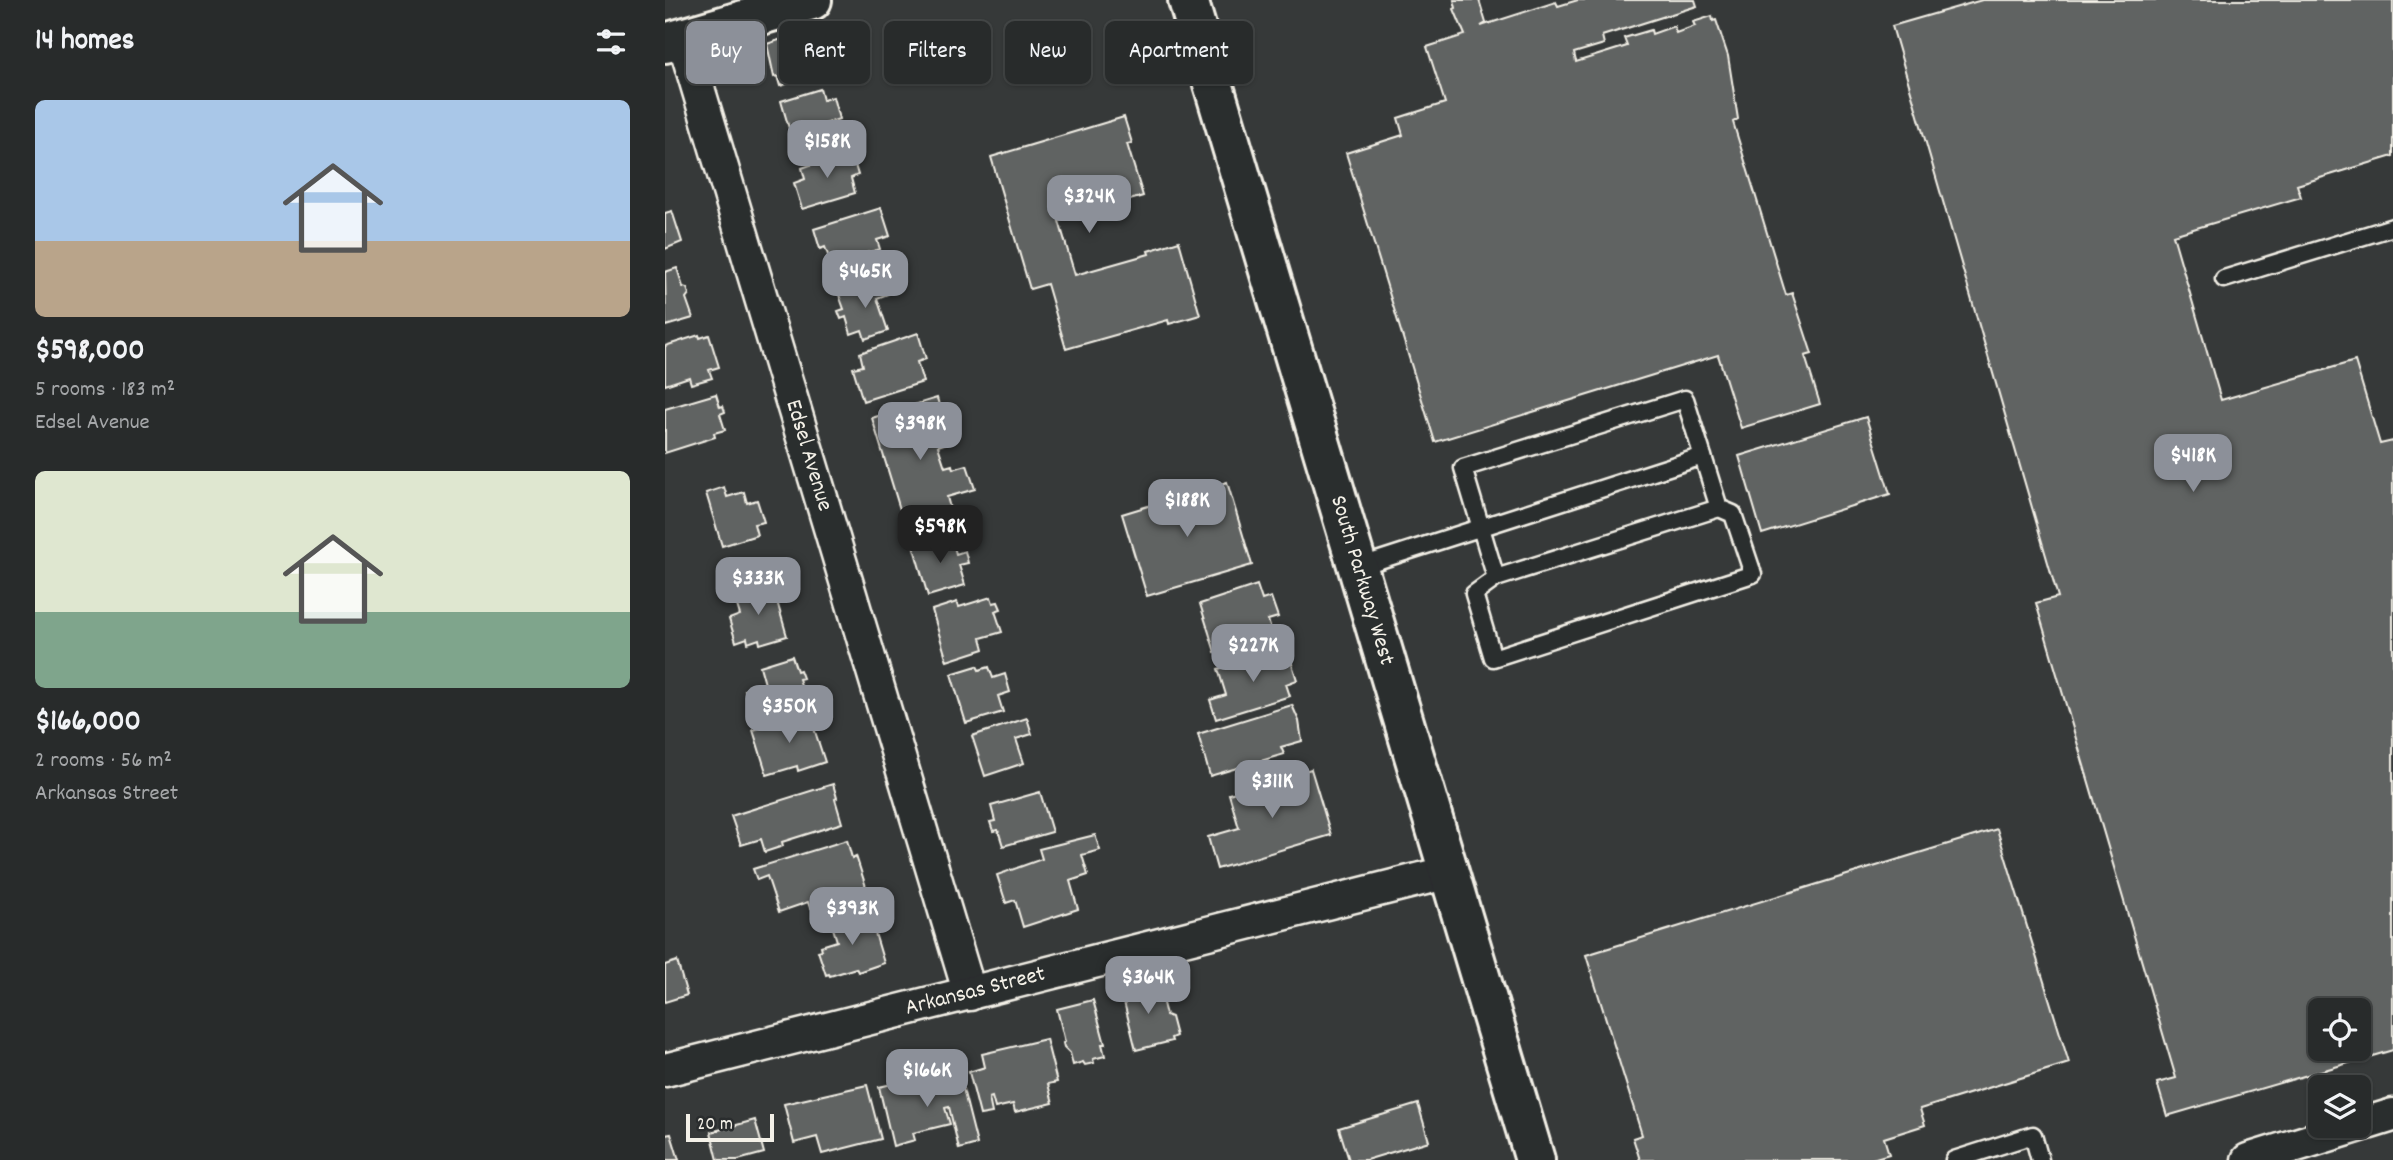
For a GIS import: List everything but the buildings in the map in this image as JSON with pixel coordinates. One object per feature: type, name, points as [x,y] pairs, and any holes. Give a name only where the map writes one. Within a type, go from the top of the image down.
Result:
[{"type":"main road","points":[[674,41],[812,0]]},
{"type":"main road","name":"South Parkway West","points":[[1188,0],[1535,1160]]},
{"type":"street","name":"Edsel Avenue","points":[[674,41],[970,994]]},
{"type":"street","name":"Arkansas Street","points":[[665,1070],[1449,872]]},
{"type":"street","points":[[2248,1160],[2393,1115]]},
{"type":"lane","points":[[2224,279],[2393,228]]},
{"type":"lane","points":[[1496,578],[1462,468],[1685,399],[1719,508]]},
{"type":"lane","points":[[1358,567],[1703,456]]},
{"type":"lane","points":[[1719,508],[1733,514],[1753,575],[1493,658],[1474,594],[1496,578],[1719,508]]},
{"type":"lane","points":[[1954,1160],[2033,1135],[2040,1160]]}]
